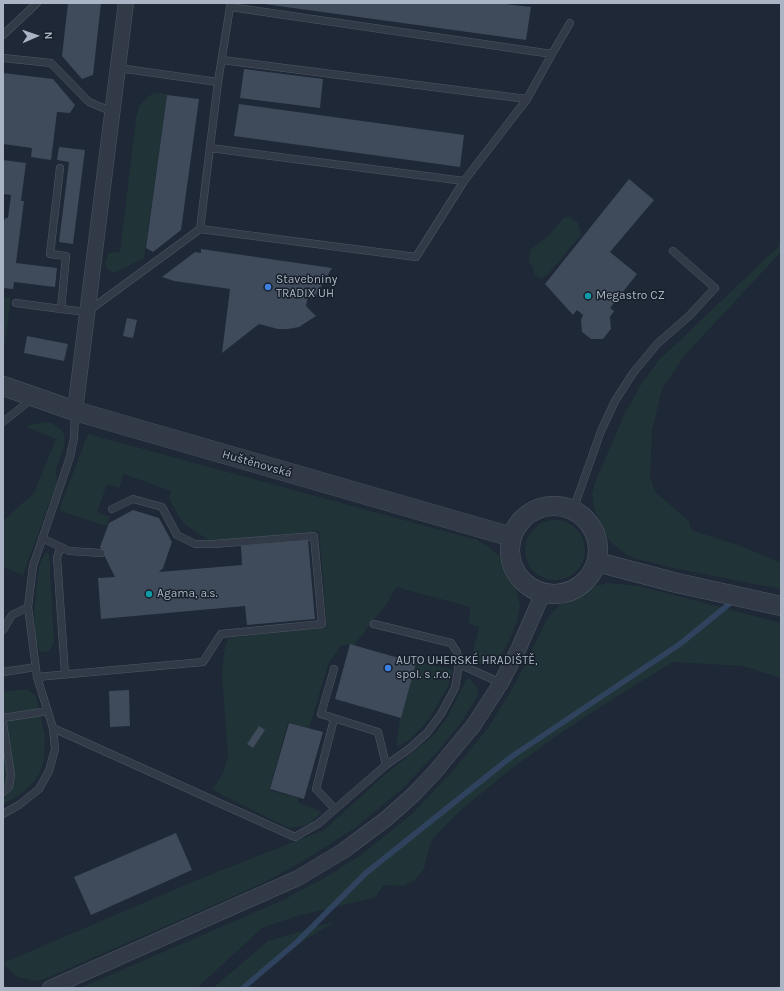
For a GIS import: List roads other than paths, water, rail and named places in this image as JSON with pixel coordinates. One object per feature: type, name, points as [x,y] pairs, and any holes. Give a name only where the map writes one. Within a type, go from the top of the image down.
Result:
[{"type":"street","points":[[75,411],[126,3]]},
{"type":"street","name":"Huštěnovská","points":[[3,386],[75,411],[512,537]]},
{"type":"street","points":[[552,506],[565,507],[572,510],[589,522],[596,534],[598,548],[597,562],[588,579],[572,591],[553,594],[543,593],[529,586],[518,575],[511,561],[512,537],[520,522],[532,511],[552,506]]},
{"type":"street","points":[[597,562],[677,583],[781,606]]},
{"type":"street","points":[[50,988],[298,878],[343,851],[386,819],[413,795],[434,773],[473,726],[501,683],[518,650],[543,593]]},
{"type":"lane","points":[[3,35],[37,3]]},
{"type":"lane","points":[[200,229],[218,82],[230,6],[552,54]]},
{"type":"lane","points":[[16,303],[87,312],[200,229],[416,258],[464,181],[527,99],[570,23]]},
{"type":"lane","points":[[3,58],[51,63],[89,102],[113,112]]},
{"type":"lane","points":[[222,60],[527,99]]},
{"type":"lane","points":[[118,68],[218,82]]},
{"type":"lane","points":[[210,148],[464,181]]},
{"type":"lane","points":[[60,168],[50,254],[66,256],[61,309]]},
{"type":"lane","points":[[572,510],[601,431],[614,401],[633,373],[657,344],[689,316],[715,288],[673,251]]},
{"type":"lane","points":[[3,422],[34,398]]},
{"type":"lane","points":[[3,814],[19,805],[38,789],[49,771],[55,749],[53,728],[37,677],[28,607],[33,566],[62,485],[70,457],[74,438],[75,411]]},
{"type":"lane","points":[[37,677],[203,662],[221,634],[322,624],[314,536],[214,544],[195,544],[177,535],[162,507],[133,499],[112,509]]},
{"type":"lane","points":[[42,538],[68,551],[101,553]]},
{"type":"lane","points":[[61,547],[57,557],[65,674]]},
{"type":"lane","points":[[3,630],[12,615],[28,607]]},
{"type":"lane","points":[[53,728],[295,837],[319,823],[386,765],[409,749],[427,733],[441,714],[455,688],[459,664],[457,652],[451,643],[374,624]]},
{"type":"lane","points":[[459,664],[501,683]]},
{"type":"lane","points":[[3,672],[36,667]]},
{"type":"lane","points":[[334,669],[321,714],[378,732],[386,765]]},
{"type":"lane","points":[[3,718],[48,711]]},
{"type":"lane","points":[[334,718],[316,789],[335,809]]},
{"type":"lane","points":[[3,723],[10,775],[9,786],[3,792]]},
{"type":"waterway","points":[[243,988],[297,942],[366,873],[511,757],[680,644],[734,600]]},
{"type":"place","name":"Stavebniny TRADIX UH","points":[[268,287]]},
{"type":"place","name":"Megastro CZ","points":[[588,296]]},
{"type":"place","name":"Agama, a.s.","points":[[149,594]]},
{"type":"place","name":"AUTO UHERSKÉ HRADIŠTĚ, spol. s .r.o.","points":[[388,668]]}]
